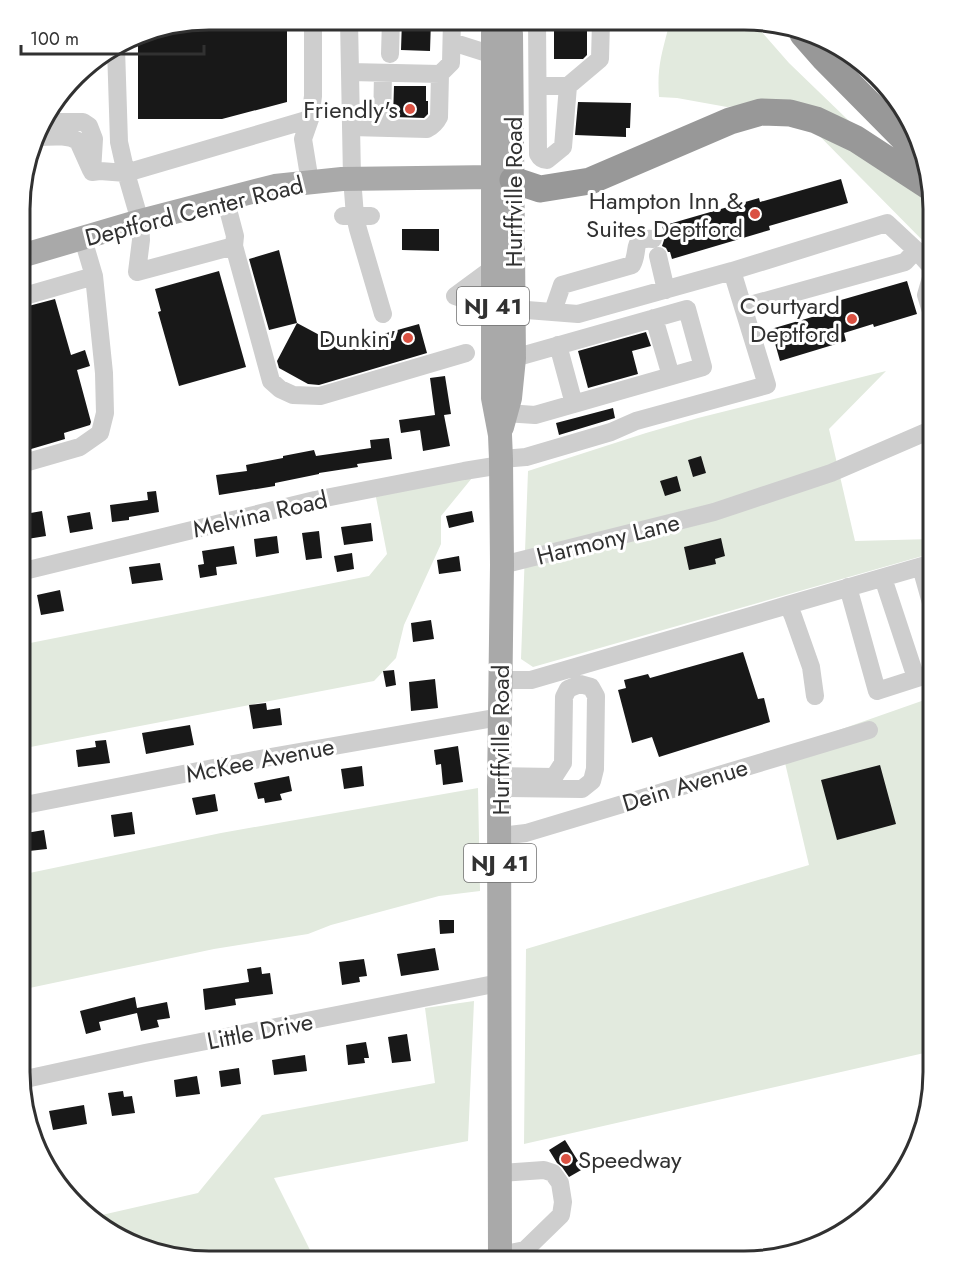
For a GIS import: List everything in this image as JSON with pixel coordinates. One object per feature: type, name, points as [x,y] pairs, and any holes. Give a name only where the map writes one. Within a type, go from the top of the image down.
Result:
[{"type":"highway","points":[[812,44],[912,147]]},
{"type":"highway","points":[[503,179],[540,189],[590,181],[730,120],[761,112],[790,113],[816,120],[856,139],[921,181]]},
{"type":"main road","name":"Hurffville Road","points":[[500,1251],[501,462],[503,424],[510,398],[514,357],[493,268],[512,105],[501,39]]},
{"type":"main road","name":"Hurffville Road","points":[[501,39],[503,309],[493,398],[503,424]]},
{"type":"main road","name":"Deptford Center Road","points":[[30,254],[275,186],[352,178],[503,179]]},
{"type":"street","points":[[310,182],[303,139],[310,119],[313,96],[313,30]]},
{"type":"street","points":[[349,30],[352,178],[356,216],[382,314]]},
{"type":"street","points":[[390,54],[391,30]]},
{"type":"street","points":[[351,127],[427,129],[434,124],[439,117],[440,74],[451,63],[452,30]]},
{"type":"street","points":[[537,30],[538,154],[543,160],[547,160],[563,147],[568,86]]},
{"type":"street","points":[[538,86],[568,86],[600,59],[601,30]]},
{"type":"street","points":[[452,42],[501,39],[538,64]]},
{"type":"street","points":[[116,56],[119,142],[140,222],[141,240],[137,272],[234,246]]},
{"type":"street","points":[[350,72],[440,74]]},
{"type":"street","points":[[382,128],[383,73]]},
{"type":"street","points":[[512,105],[538,105]]},
{"type":"street","points":[[45,137],[74,139],[78,141],[100,171],[126,173],[310,119]]},
{"type":"street","points":[[53,122],[83,122],[89,126],[94,139],[92,163]]},
{"type":"street","points":[[50,128],[75,129],[83,134],[92,163]]},
{"type":"street","points":[[225,198],[235,236],[234,246],[271,381],[280,389],[293,394],[320,396],[466,353]]},
{"type":"street","points":[[493,268],[455,296],[503,309],[578,314],[732,271],[887,223],[923,258]]},
{"type":"street","points":[[553,311],[562,285],[632,265],[635,260],[636,245],[644,238],[655,247],[666,290]]},
{"type":"street","points":[[30,461],[80,447],[100,433],[105,414],[104,373],[94,276],[83,239]]},
{"type":"street","points":[[732,271],[743,307],[905,262],[916,250]]},
{"type":"street","points":[[30,294],[94,276]]},
{"type":"street","name":"Melvina Road","points":[[30,570],[315,500],[526,457],[611,432],[636,421],[767,386],[743,307]]},
{"type":"street","points":[[503,424],[702,367],[687,309],[514,357]]},
{"type":"street","points":[[654,318],[671,376]]},
{"type":"street","points":[[558,345],[574,404]]},
{"type":"street","name":"Harmony Lane","points":[[502,565],[714,512],[831,473],[923,433]]},
{"type":"street","points":[[501,680],[531,680],[923,566]]},
{"type":"street","points":[[883,578],[923,670]]},
{"type":"street","points":[[848,588],[877,691],[923,676]]},
{"type":"street","points":[[788,605],[811,667],[815,696]]},
{"type":"street","points":[[500,782],[582,789],[592,781],[596,696],[591,687],[580,684],[568,689],[564,697],[563,763],[568,782],[582,789]]},
{"type":"street","name":"McKee Avenue","points":[[30,804],[265,758],[500,717]]},
{"type":"street","name":"Dein Avenue","points":[[500,836],[526,833],[869,730]]},
{"type":"street","points":[[500,782],[554,777],[563,763]]},
{"type":"street","name":"Little Drive","points":[[30,1078],[499,983]]},
{"type":"street","points":[[500,1173],[544,1170],[554,1173],[560,1183],[563,1202],[561,1215],[522,1251]]},
{"type":"shaded area","points":[[668,30],[761,31],[789,63],[922,192],[923,241],[784,100],[727,107],[659,97],[660,63]]},
{"type":"shaded area","points":[[886,371],[829,429],[855,541],[923,539],[923,556],[533,667],[521,659],[528,471],[698,418]]},
{"type":"shaded area","points":[[472,478],[441,516],[441,544],[404,625],[396,658],[374,681],[30,747],[30,643],[369,576],[387,554],[374,487]]},
{"type":"shaded area","points":[[923,701],[923,1053],[524,1144],[526,949],[809,865],[782,750]]},
{"type":"shaded area","points":[[478,788],[480,891],[439,896],[331,925],[308,934],[214,949],[30,988],[30,873],[221,833]]},
{"type":"shaded area","points":[[474,1001],[468,1141],[274,1178],[310,1251],[185,1249],[162,1245],[140,1237],[102,1215],[198,1193],[262,1115],[435,1083],[425,1008]]},
{"type":"building","points":[[209,30],[287,30],[287,102],[222,119],[138,119],[138,45],[174,33]]},
{"type":"building","points":[[402,30],[431,30],[430,51],[401,50]]},
{"type":"building","points":[[554,30],[587,30],[587,55],[583,59],[554,59]]},
{"type":"building","name":"Friendly's","points":[[394,86],[426,86],[428,114],[424,118],[393,117]]},
{"type":"building","points":[[578,102],[631,103],[630,128],[626,128],[626,137],[575,135]]},
{"type":"building","name":"Hampton Inn & Suites Deptford","points":[[841,179],[848,203],[769,226],[770,230],[672,259],[670,252],[662,246],[665,235],[662,226],[759,198],[760,202]]},
{"type":"building","points":[[402,229],[439,229],[439,251],[402,250]]},
{"type":"building","points":[[279,250],[297,323],[269,330],[249,259]]},
{"type":"building","points":[[219,271],[246,367],[179,386],[158,312],[161,311],[155,289]]},
{"type":"building","name":"Courtyard Deptford","points":[[907,281],[917,314],[844,333],[846,341],[780,361],[771,329],[836,310],[834,302]]},
{"type":"building","points":[[55,299],[71,355],[85,350],[90,366],[77,370],[91,422],[90,425],[64,433],[65,439],[30,449],[30,306]]},
{"type":"building","points":[[297,323],[340,346],[419,324],[427,353],[319,385],[308,384],[279,368],[277,361]]},
{"type":"building","points":[[646,332],[651,346],[632,351],[638,374],[588,388],[578,351]]},
{"type":"building","points":[[445,376],[451,414],[444,415],[450,446],[423,451],[420,430],[401,433],[399,420],[435,415],[430,378]]},
{"type":"building","points":[[613,408],[615,418],[559,435],[556,423]]},
{"type":"building","points":[[389,438],[392,459],[357,464],[358,467],[275,483],[275,486],[219,495],[216,475],[247,471],[246,465],[314,450],[316,456],[371,448],[370,440]]},
{"type":"building","points":[[701,456],[706,473],[693,477],[688,460]]},
{"type":"building","points":[[677,476],[681,491],[665,496],[660,481]]},
{"type":"building","points":[[156,491],[159,512],[112,522],[110,505],[148,500],[147,492]]},
{"type":"building","points":[[42,511],[46,536],[30,539],[30,513]]},
{"type":"building","points":[[472,511],[474,522],[449,528],[446,516]]},
{"type":"building","points":[[90,512],[93,529],[70,533],[67,516]]},
{"type":"building","points":[[371,523],[373,541],[344,545],[341,527]]},
{"type":"building","points":[[319,531],[322,558],[306,560],[302,533]]},
{"type":"building","points":[[277,536],[279,553],[256,557],[254,539]]},
{"type":"building","points":[[721,538],[725,556],[715,559],[716,564],[689,570],[684,547]]},
{"type":"building","points":[[234,546],[237,564],[216,567],[217,575],[200,578],[198,565],[204,564],[202,551]]},
{"type":"building","points":[[352,553],[354,569],[337,572],[334,556]]},
{"type":"building","points":[[459,556],[461,571],[439,574],[437,560]]},
{"type":"building","points":[[160,563],[163,580],[132,584],[129,567]]},
{"type":"building","points":[[60,590],[64,611],[41,615],[37,595]]},
{"type":"building","points":[[431,620],[434,639],[413,642],[411,623]]},
{"type":"building","points":[[743,652],[758,699],[764,698],[770,722],[659,757],[652,737],[632,743],[618,690],[626,688],[624,680],[648,674],[650,678]]},
{"type":"building","points":[[394,670],[396,685],[386,687],[383,671]]},
{"type":"building","points":[[435,679],[438,708],[411,711],[409,682]]},
{"type":"building","points":[[266,703],[267,710],[280,708],[282,725],[253,729],[249,705]]},
{"type":"building","points":[[190,725],[194,745],[146,754],[142,733]]},
{"type":"building","points":[[106,740],[110,763],[78,767],[76,750],[96,747],[95,741]]},
{"type":"building","points":[[458,746],[463,782],[443,785],[441,764],[436,765],[434,750]]},
{"type":"building","points":[[880,765],[896,824],[837,840],[821,780]]},
{"type":"building","points":[[362,766],[364,786],[344,789],[341,769]]},
{"type":"building","points":[[289,776],[292,791],[280,794],[282,800],[265,803],[264,798],[258,799],[254,783]]},
{"type":"building","points":[[215,794],[218,811],[196,815],[192,798]]},
{"type":"building","points":[[132,812],[135,834],[114,837],[111,815]]},
{"type":"building","points":[[44,830],[47,849],[30,851],[30,832]]},
{"type":"building","points":[[439,920],[454,920],[454,933],[440,934]]},
{"type":"building","points":[[435,948],[439,970],[401,976],[397,954]]},
{"type":"building","points":[[364,959],[367,976],[359,977],[360,982],[342,985],[339,962]]},
{"type":"building","points":[[261,967],[262,974],[270,973],[273,994],[235,999],[236,1005],[205,1010],[203,989],[249,982],[247,969]]},
{"type":"building","points":[[135,997],[137,1008],[167,1002],[170,1018],[157,1020],[159,1027],[141,1031],[137,1013],[99,1022],[101,1030],[86,1034],[80,1011]]},
{"type":"building","points":[[407,1034],[411,1061],[392,1063],[388,1037]]},
{"type":"building","points":[[366,1042],[369,1058],[364,1058],[365,1063],[348,1065],[346,1045]]},
{"type":"building","points":[[305,1055],[307,1071],[274,1075],[272,1060]]},
{"type":"building","points":[[239,1068],[241,1084],[221,1087],[219,1071]]},
{"type":"building","points":[[197,1076],[200,1094],[176,1097],[174,1080]]},
{"type":"building","points":[[123,1091],[124,1097],[132,1096],[135,1113],[112,1116],[108,1093]]},
{"type":"building","points":[[84,1105],[87,1124],[53,1130],[49,1111]]},
{"type":"building","name":"Speedway","points":[[565,1140],[583,1169],[569,1177],[549,1150]]},
{"type":"place","name":"Friendly's","points":[[410,109]]},
{"type":"place","name":"Hampton Inn & Suites Deptford","points":[[755,214]]},
{"type":"place","name":"Courtyard Deptford","points":[[852,319]]},
{"type":"place","name":"Dunkin'","points":[[408,338]]},
{"type":"place","name":"Speedway","points":[[566,1159]]}]
